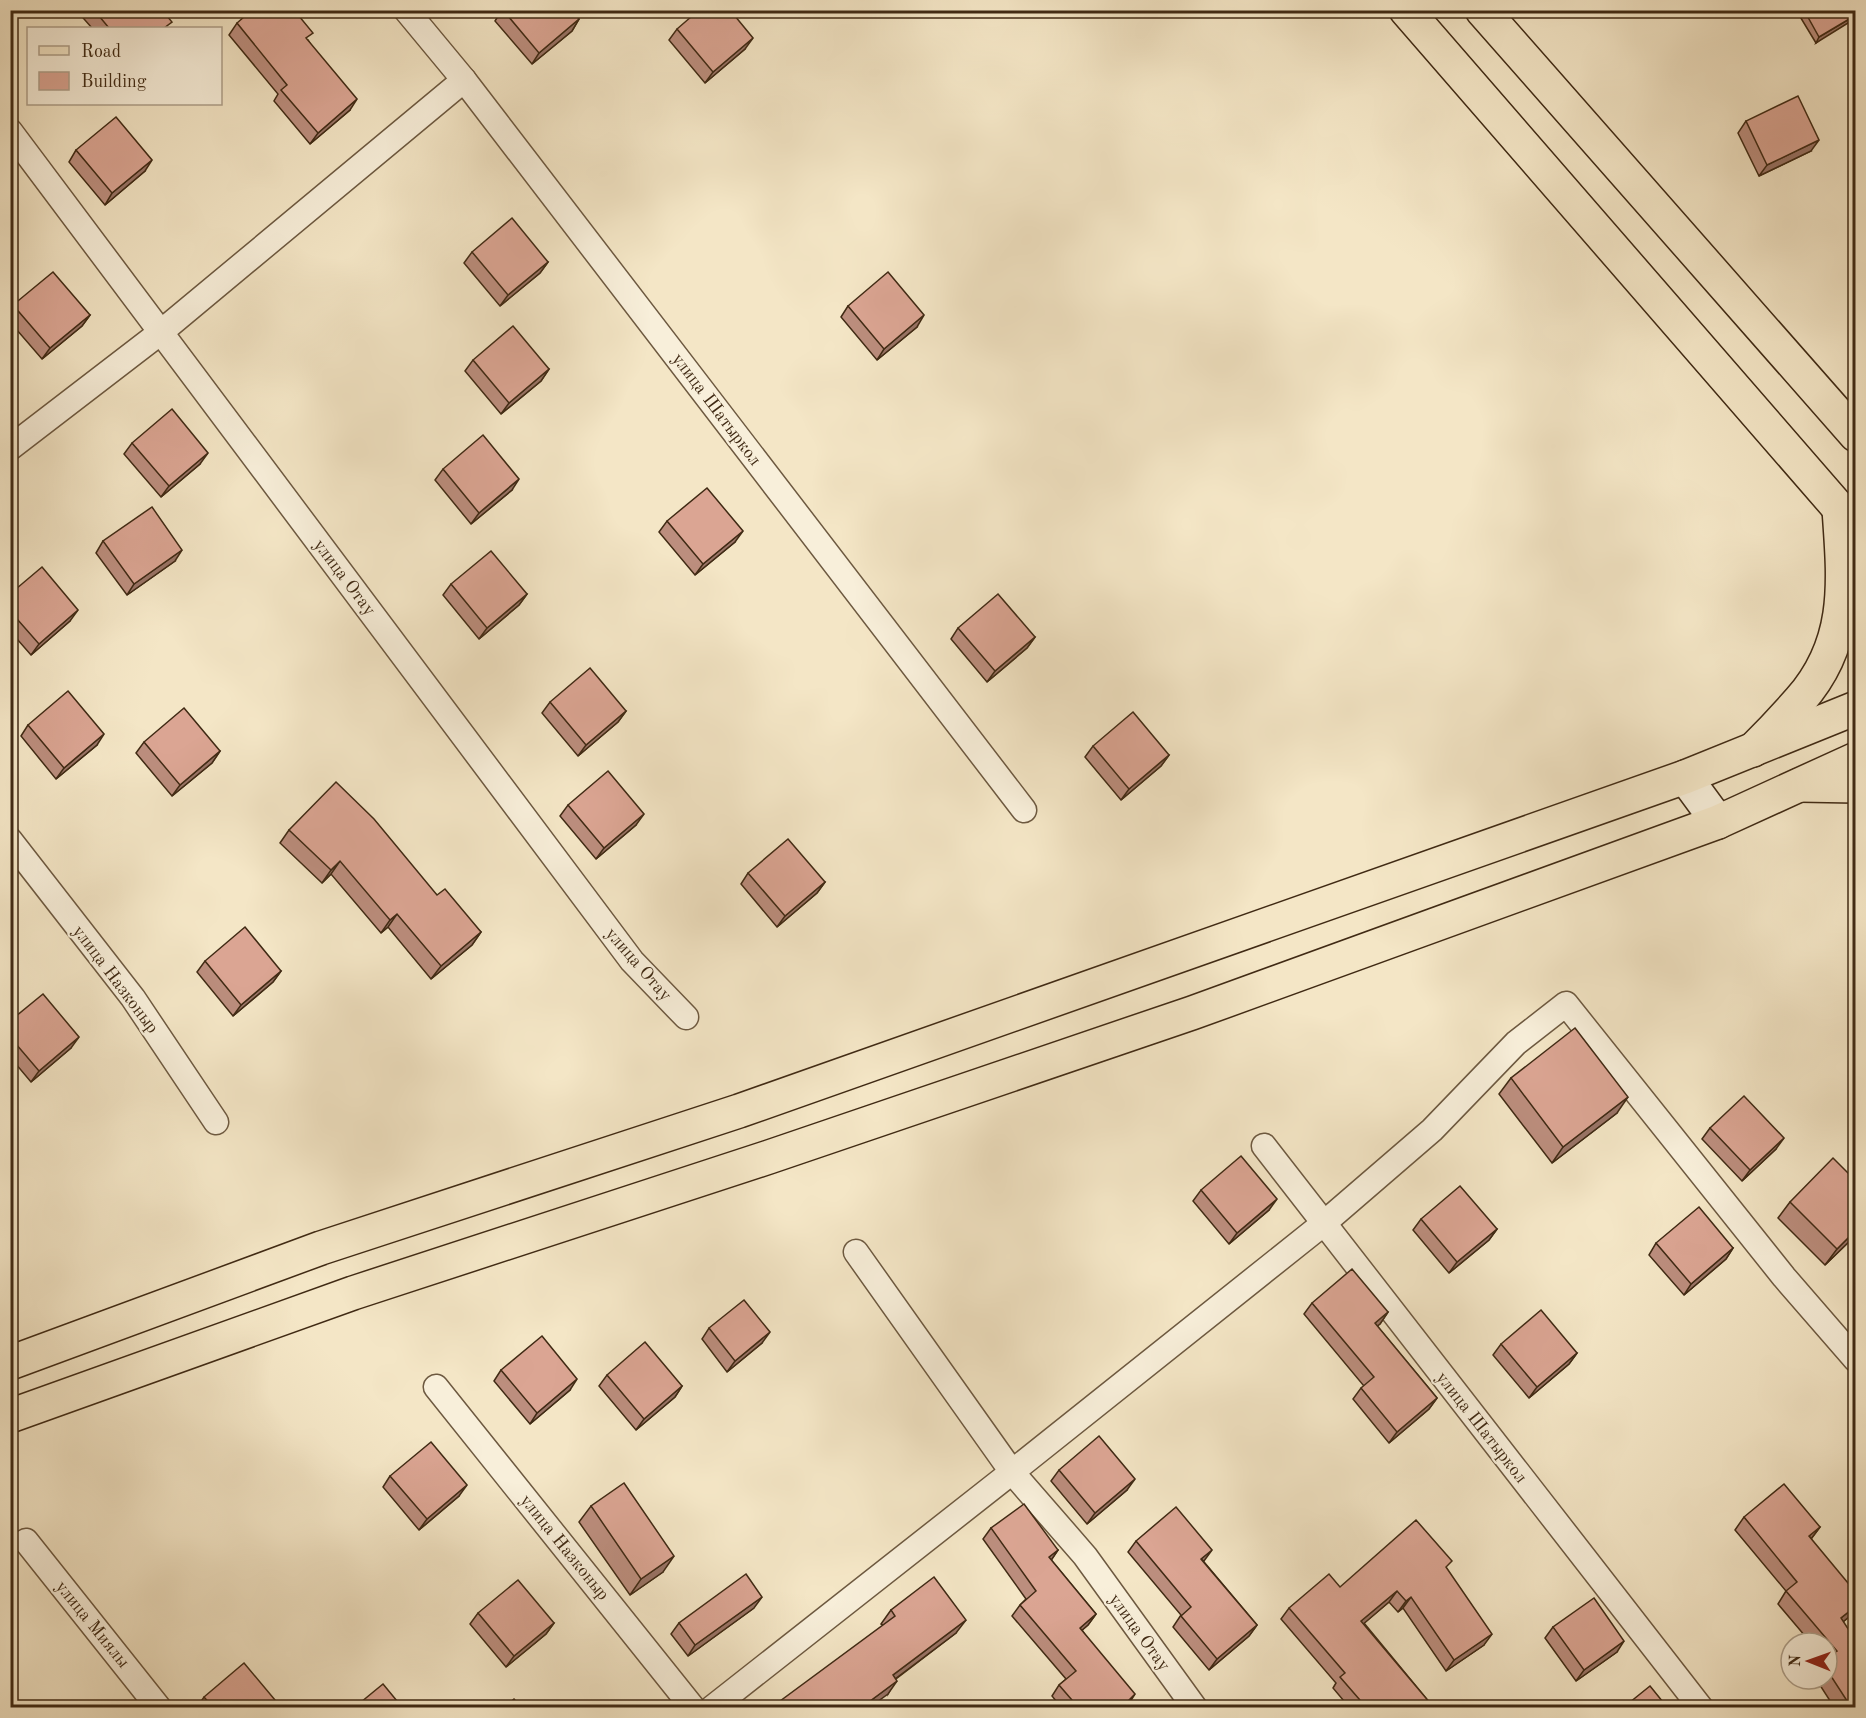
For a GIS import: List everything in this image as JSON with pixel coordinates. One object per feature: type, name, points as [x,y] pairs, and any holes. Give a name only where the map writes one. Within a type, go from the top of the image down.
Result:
[{"type":"main road","points":[[1406,10],[1847,519],[1843,561],[1843,599],[1830,652],[1820,673],[1801,699],[1753,750]]},
{"type":"main road","points":[[1482,10],[1856,435]]},
{"type":"main road","points":[[10,1363],[321,1248],[739,1111],[1685,777],[1856,708]]},
{"type":"main road","points":[[10,1416],[353,1293],[769,1157],[1192,1013],[1718,822],[1856,759]]},
{"type":"main road","points":[[1685,777],[1718,822]]},
{"type":"main road","points":[[1800,785],[1856,786]]},
{"type":"street","name":"улица Шатыркол","points":[[406,10],[464,80],[1024,810]]},
{"type":"street","points":[[10,447],[161,332],[464,80]]},
{"type":"street","name":"улица Отау","points":[[10,131],[632,961],[686,1017]]},
{"type":"street","name":"улица Назконыр","points":[[10,840],[134,998],[216,1122]]},
{"type":"street","points":[[712,1707],[1323,1224],[1432,1130],[1516,1043],[1566,1004],[1784,1277],[1856,1360]]},
{"type":"street","name":"улица Шатыркол","points":[[1264,1146],[1701,1707]]},
{"type":"street","name":"улица Отау","points":[[856,1252],[1012,1472],[1085,1556],[1195,1707]]},
{"type":"street","name":"улица Назконыр","points":[[436,1387],[693,1707]]},
{"type":"street","name":"улица Миялы","points":[[26,1541],[159,1707]]},
{"type":"building","points":[[94,10],[162,10],[172,22],[165,27],[108,27]]},
{"type":"building","points":[[252,10],[294,10],[313,33],[306,38],[357,99],[318,133],[281,90],[287,85],[237,23]]},
{"type":"building","points":[[503,10],[572,10],[579,19],[539,53]]},
{"type":"building","points":[[699,10],[730,10],[753,38],[713,72],[677,29]]},
{"type":"building","points":[[1804,10],[1856,10],[1856,15],[1819,37]]},
{"type":"building","points":[[1798,96],[1819,140],[1767,165],[1746,121]]},
{"type":"building","points":[[116,117],[152,160],[112,193],[76,150]]},
{"type":"building","points":[[512,218],[548,262],[508,295],[472,252]]},
{"type":"building","points":[[53,272],[90,315],[50,348],[13,305]]},
{"type":"building","points":[[888,272],[924,315],[884,349],[848,306]]},
{"type":"building","points":[[513,326],[549,369],[509,403],[473,360]]},
{"type":"building","points":[[172,409],[208,453],[169,486],[132,443]]},
{"type":"building","points":[[483,435],[519,479],[479,513],[443,469]]},
{"type":"building","points":[[707,488],[743,531],[703,564],[667,521]]},
{"type":"building","points":[[152,507],[182,550],[134,584],[103,541]]},
{"type":"building","points":[[491,551],[527,594],[487,628],[451,584]]},
{"type":"building","points":[[42,567],[78,610],[39,644],[10,611],[10,594]]},
{"type":"building","points":[[998,594],[1035,637],[995,671],[958,628]]},
{"type":"building","points":[[590,668],[626,711],[586,745],[550,702]]},
{"type":"building","points":[[68,691],[104,734],[64,768],[28,725]]},
{"type":"building","points":[[184,708],[220,751],[180,785],[144,742]]},
{"type":"building","points":[[1133,712],[1169,755],[1129,789],[1093,746]]},
{"type":"building","points":[[608,771],[644,814],[604,848],[568,805]]},
{"type":"building","points":[[336,782],[374,819],[437,895],[445,889],[481,932],[441,966],[397,914],[390,920],[340,861],[331,870],[289,830]]},
{"type":"building","points":[[788,839],[825,882],[785,916],[748,873]]},
{"type":"building","points":[[245,927],[281,971],[241,1005],[205,961]]},
{"type":"building","points":[[43,994],[79,1037],[39,1071],[10,1037],[10,1021]]},
{"type":"building","points":[[1575,1028],[1628,1097],[1563,1147],[1511,1078]]},
{"type":"building","points":[[1744,1096],[1784,1138],[1750,1170],[1710,1128]]},
{"type":"building","points":[[1241,1156],[1277,1199],[1237,1233],[1201,1190]]},
{"type":"building","points":[[1833,1158],[1856,1181],[1856,1230],[1837,1249],[1790,1202]]},
{"type":"building","points":[[1460,1186],[1497,1229],[1457,1262],[1421,1219]]},
{"type":"building","points":[[1699,1207],[1733,1248],[1691,1284],[1656,1243]]},
{"type":"building","points":[[1352,1269],[1388,1312],[1375,1323],[1437,1398],[1397,1432],[1361,1388],[1374,1377],[1312,1303]]},
{"type":"building","points":[[744,1300],[770,1332],[735,1361],[709,1328]]},
{"type":"building","points":[[1541,1310],[1577,1353],[1537,1387],[1501,1344]]},
{"type":"building","points":[[542,1336],[577,1379],[537,1413],[501,1370]]},
{"type":"building","points":[[645,1342],[682,1386],[644,1419],[607,1375]]},
{"type":"building","points":[[1099,1436],[1135,1479],[1095,1513],[1059,1470]]},
{"type":"building","points":[[431,1442],[467,1485],[427,1519],[390,1476]]},
{"type":"building","points":[[624,1483],[674,1556],[641,1579],[591,1506]]},
{"type":"building","points":[[1784,1484],[1820,1527],[1809,1536],[1848,1583],[1856,1578],[1856,1606],[1841,1618],[1856,1641],[1856,1707],[1851,1707],[1839,1688],[1839,1631],[1820,1631],[1786,1591],[1797,1582],[1744,1517]]},
{"type":"building","points":[[1024,1504],[1058,1550],[1049,1557],[1096,1614],[1080,1628],[1135,1694],[1126,1703],[1129,1707],[1078,1707],[1059,1685],[1076,1671],[1020,1605],[1036,1591],[991,1528]]},
{"type":"building","points":[[1176,1507],[1212,1550],[1201,1559],[1257,1625],[1217,1659],[1181,1616],[1191,1607],[1136,1541]]},
{"type":"building","points":[[1416,1520],[1452,1561],[1446,1567],[1492,1634],[1454,1660],[1411,1597],[1406,1601],[1397,1591],[1361,1621],[1430,1703],[1432,1701],[1438,1707],[1366,1707],[1340,1677],[1345,1673],[1289,1608],[1329,1574],[1340,1587]]},
{"type":"building","points":[[746,1574],[762,1597],[695,1645],[679,1623]]},
{"type":"building","points":[[934,1577],[966,1620],[893,1675],[897,1681],[862,1707],[772,1707],[895,1616],[891,1610]]},
{"type":"building","points":[[518,1580],[554,1623],[514,1656],[478,1613]]},
{"type":"building","points":[[1594,1598],[1624,1641],[1584,1670],[1553,1627]]},
{"type":"building","points":[[244,1663],[279,1707],[213,1707],[204,1697]]},
{"type":"building","points":[[383,1684],[402,1707],[355,1707]]},
{"type":"building","points":[[1650,1686],[1667,1707],[1624,1707]]},
{"type":"building","points":[[514,1699],[521,1707],[505,1707]]}]
